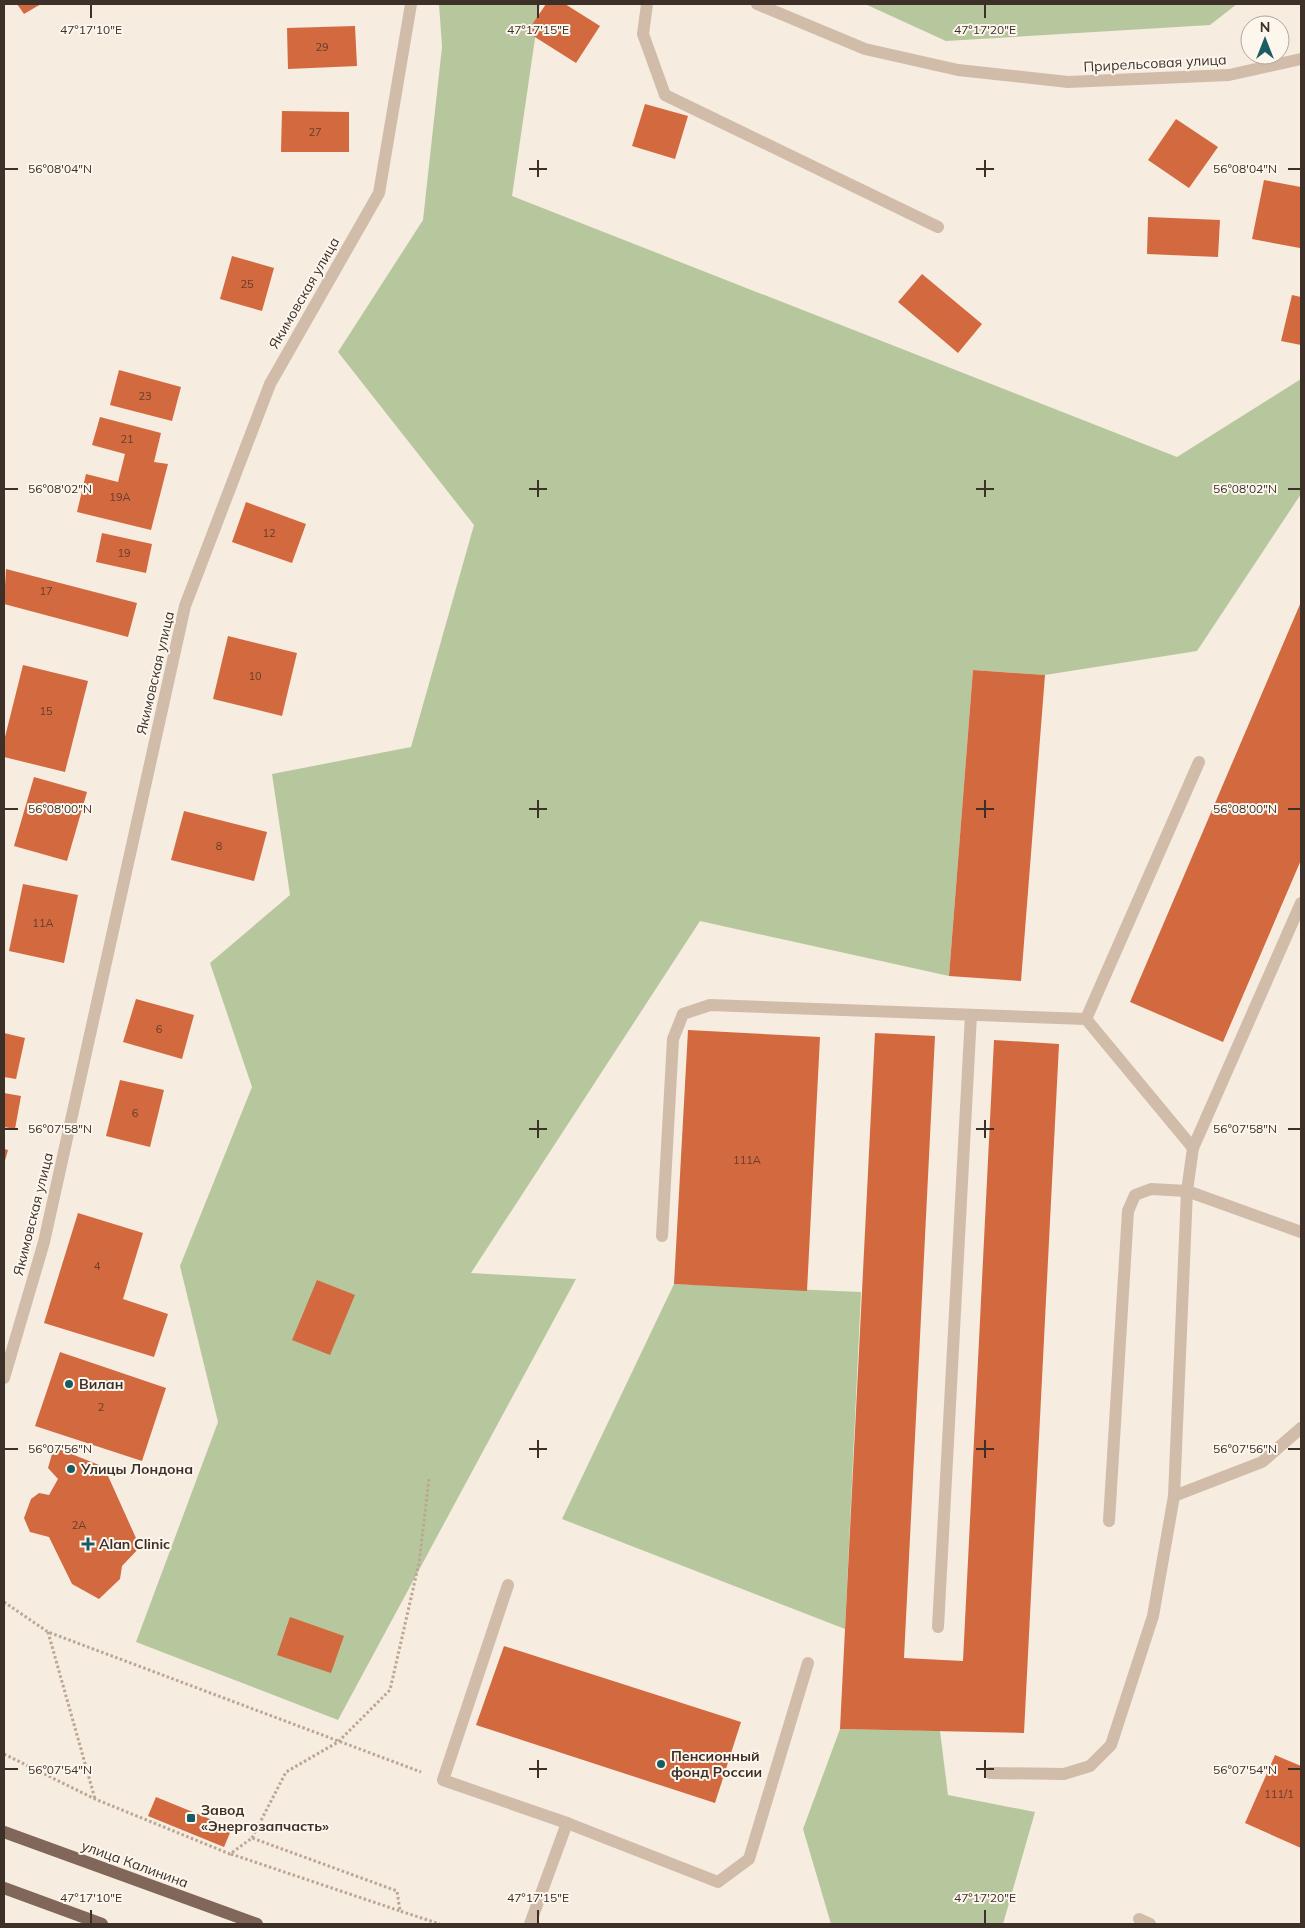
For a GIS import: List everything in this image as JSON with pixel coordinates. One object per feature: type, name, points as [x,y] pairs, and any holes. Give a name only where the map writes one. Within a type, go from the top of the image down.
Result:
[{"type":"main road","name":"улица Калинина","points":[[4,1832],[257,1924]]},
{"type":"main road","points":[[4,1888],[102,1924]]},
{"type":"street","name":"Якимовская улица","points":[[4,1378],[44,1242],[185,606],[270,384],[379,193],[410,4]]},
{"type":"street","points":[[647,4],[643,34],[665,95],[938,226]]},
{"type":"street","name":"Прирельсовая улица","points":[[757,4],[866,49],[958,70],[1068,82],[1229,75],[1301,59]]},
{"type":"street","points":[[1086,1019],[1199,762]]},
{"type":"street","points":[[990,1773],[1064,1774],[1090,1766],[1111,1745],[1153,1616],[1174,1496],[1187,1191],[1193,1148],[1301,904]]},
{"type":"street","points":[[662,1236],[673,1040],[683,1014],[710,1005],[1086,1019],[1193,1148]]},
{"type":"street","points":[[938,1627],[971,1015]]},
{"type":"street","points":[[1109,1521],[1128,1211],[1135,1195],[1151,1189],[1187,1191],[1301,1232]]},
{"type":"street","points":[[1174,1496],[1262,1462],[1301,1428]]},
{"type":"street","points":[[508,1585],[443,1780],[568,1822],[718,1882],[749,1859],[808,1663]]},
{"type":"street","points":[[530,1924],[568,1822]]},
{"type":"path","points":[[230,1854],[252,1838],[286,1772],[338,1742],[390,1690],[419,1563],[430,1478]]},
{"type":"path","points":[[4,1602],[48,1632],[443,1780]]},
{"type":"path","points":[[48,1632],[95,1800]]},
{"type":"path","points":[[4,1754],[95,1800],[230,1854],[440,1924]]},
{"type":"path","points":[[252,1838],[397,1890],[400,1911]]},
{"type":"green space","points":[[439,4],[540,4],[512,196],[1177,457],[1301,379],[1301,494],[1197,651],[1045,675],[973,670],[949,976],[700,921],[471,1273],[576,1279],[338,1720],[136,1642],[218,1422],[180,1266],[252,1087],[210,963],[290,895],[272,774],[411,747],[474,525],[338,352],[423,220],[442,47]]},
{"type":"green space","points":[[865,4],[1237,4],[1210,25],[946,41]]},
{"type":"green space","points":[[674,1284],[861,1292],[845,1629],[562,1519]]},
{"type":"green space","points":[[840,1729],[940,1731],[948,1795],[1035,1812],[1003,1924],[831,1924],[803,1829]]},
{"type":"building","points":[[17,4],[41,4],[24,14]]},
{"type":"building","points":[[546,4],[565,4],[600,26],[576,63],[527,32]]},
{"type":"building","points":[[355,26],[357,66],[288,69],[287,28]]},
{"type":"building","points":[[645,104],[688,116],[675,159],[632,146]]},
{"type":"building","points":[[282,111],[349,112],[349,152],[281,152]]},
{"type":"building","points":[[1176,119],[1218,147],[1189,188],[1148,160]]},
{"type":"building","points":[[1264,180],[1301,187],[1300,248],[1252,239]]},
{"type":"building","points":[[1148,217],[1220,220],[1218,257],[1147,254]]},
{"type":"building","points":[[232,256],[274,268],[262,311],[220,299]]},
{"type":"building","points":[[922,274],[982,324],[958,353],[898,302]]},
{"type":"building","points":[[1292,295],[1301,297],[1301,345],[1281,341]]},
{"type":"building","points":[[119,370],[181,387],[172,421],[110,405]]},
{"type":"building","points":[[100,417],[161,433],[154,462],[168,464],[151,530],[77,512],[86,474],[118,482],[125,454],[92,445]]},
{"type":"building","points":[[246,502],[306,524],[292,563],[232,542]]},
{"type":"building","points":[[102,533],[152,544],[146,573],[96,562]]},
{"type":"building","points":[[6,569],[137,603],[128,637],[4,604]]},
{"type":"building","points":[[1301,602],[1301,860],[1223,1042],[1130,1002]]},
{"type":"building","points":[[228,636],[297,653],[282,716],[213,699]]},
{"type":"building","points":[[23,665],[88,681],[65,772],[4,757],[4,741]]},
{"type":"building","points":[[973,670],[1045,675],[1021,981],[949,976]]},
{"type":"building","points":[[34,777],[87,792],[67,861],[14,846]]},
{"type":"building","points":[[184,811],[267,832],[254,881],[171,860]]},
{"type":"building","points":[[23,884],[78,895],[64,963],[9,951]]},
{"type":"building","points":[[136,999],[194,1015],[182,1059],[123,1042]]},
{"type":"building","points":[[688,1030],[820,1037],[807,1291],[674,1284]]},
{"type":"building","points":[[4,1033],[25,1038],[16,1079],[4,1077]]},
{"type":"building","points":[[875,1033],[935,1036],[904,1658],[963,1661],[994,1040],[1059,1044],[1024,1733],[840,1729]]},
{"type":"building","points":[[120,1080],[164,1090],[150,1147],[106,1136]]},
{"type":"building","points":[[4,1093],[21,1096],[15,1129],[4,1127]]},
{"type":"building","points":[[4,1149],[8,1150],[4,1164]]},
{"type":"building","points":[[78,1213],[143,1233],[123,1299],[168,1314],[154,1357],[44,1323]]},
{"type":"building","points":[[317,1280],[355,1295],[330,1355],[292,1340]]},
{"type":"building","points":[[60,1352],[166,1388],[142,1461],[35,1426]]},
{"type":"building","points":[[54,1447],[104,1467],[140,1547],[122,1566],[120,1579],[99,1599],[72,1584],[49,1537],[30,1532],[24,1518],[31,1499],[39,1493],[49,1495],[58,1479],[48,1468]]},
{"type":"building","points":[[290,1617],[344,1636],[331,1673],[277,1655]]},
{"type":"building","name":"Пенсионный фонд России","points":[[504,1646],[741,1722],[715,1803],[476,1725]]},
{"type":"building","points":[[1275,1755],[1301,1766],[1301,1848],[1245,1823]]},
{"type":"building","points":[[156,1797],[232,1828],[224,1847],[148,1816]]},
{"type":"place","name":"Вилан","points":[[69,1384]]},
{"type":"place","name":"Улицы Лондона","points":[[71,1469]]},
{"type":"place","name":"Alan Clinic","points":[[88,1544]]},
{"type":"place","name":"Пенсионный фонд России","points":[[661,1764]]},
{"type":"place","name":"Завод «Энергозапчасть»","points":[[191,1818]]}]
